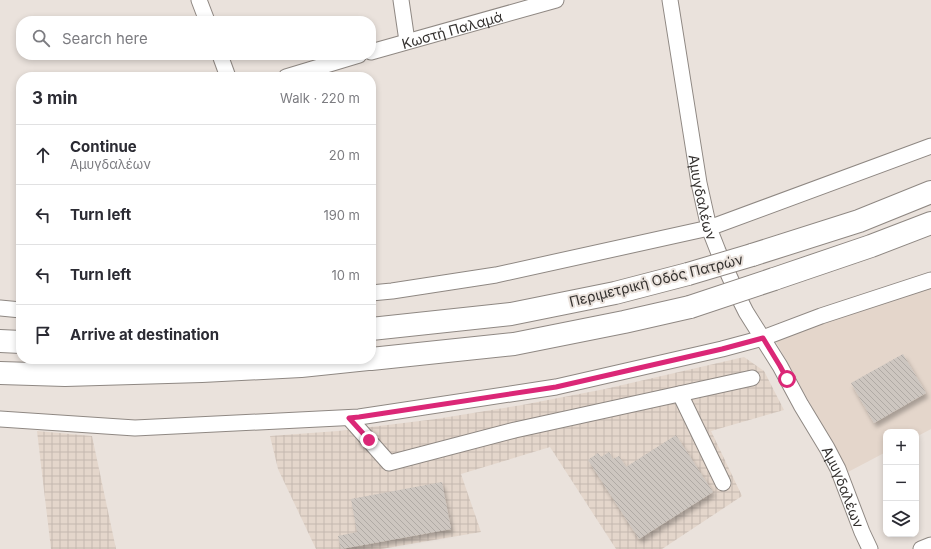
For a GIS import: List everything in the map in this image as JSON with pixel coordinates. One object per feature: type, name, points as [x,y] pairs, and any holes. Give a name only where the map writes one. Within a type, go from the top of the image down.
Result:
[{"type":"highway","name":"Περιμετρική Οδός Πατρών","points":[[376,328],[511,314],[615,293],[688,274],[859,221],[931,192]]},
{"type":"highway","name":"Περιμετρική Οδός Πατρών","points":[[376,358],[514,344],[690,307],[871,246],[931,224]]},
{"type":"highway","points":[[0,341],[16,342]]},
{"type":"highway","name":"Περιμετρική Οδός Πατρών","points":[[0,372],[65,375],[195,372],[321,364]]},
{"type":"street","points":[[199,0],[205,16]]},
{"type":"street","points":[[401,0],[407,41]]},
{"type":"street","name":"Κωστή Παλαμά","points":[[376,50],[556,0]]},
{"type":"street","name":"Αμυγδαλέων","points":[[670,0],[699,183],[709,228],[739,298],[780,366],[838,469],[870,549]]},
{"type":"street","points":[[222,60],[226,72]]},
{"type":"street","points":[[303,72],[342,60]]},
{"type":"street","points":[[376,293],[496,275],[709,228],[931,146]]},
{"type":"street","points":[[0,419],[135,428],[359,417],[556,387],[722,349],[763,338],[821,316],[931,280]]},
{"type":"street","points":[[0,308],[16,310]]},
{"type":"street","points":[[349,418],[389,464],[515,430],[752,378]]},
{"type":"street","points":[[680,394],[723,483]]},
{"type":"street","points":[[922,549],[931,545]]},
{"type":"shaded area","points":[[931,280],[931,429],[919,435],[919,429],[883,429],[883,454],[848,472],[775,340]]},
{"type":"shaded area","points":[[744,357],[764,371],[784,410],[711,431],[742,496],[662,549],[616,549],[550,447],[461,474],[481,532],[381,549],[316,549],[278,469],[270,436],[338,431],[436,419],[522,405],[605,389]]},
{"type":"shaded area","points":[[37,431],[92,436],[116,549],[51,549]]},
{"type":"building","points":[[903,354],[926,393],[874,423],[851,383]]},
{"type":"building","points":[[676,435],[713,492],[639,539],[588,460],[598,453],[601,457],[609,452],[613,459],[619,456],[626,467]]},
{"type":"building","points":[[442,482],[451,529],[341,549],[338,536],[357,532],[351,499]]},
{"type":"route","points":[[369,440],[349,418],[556,387],[722,349],[763,338],[787,379]]}]
